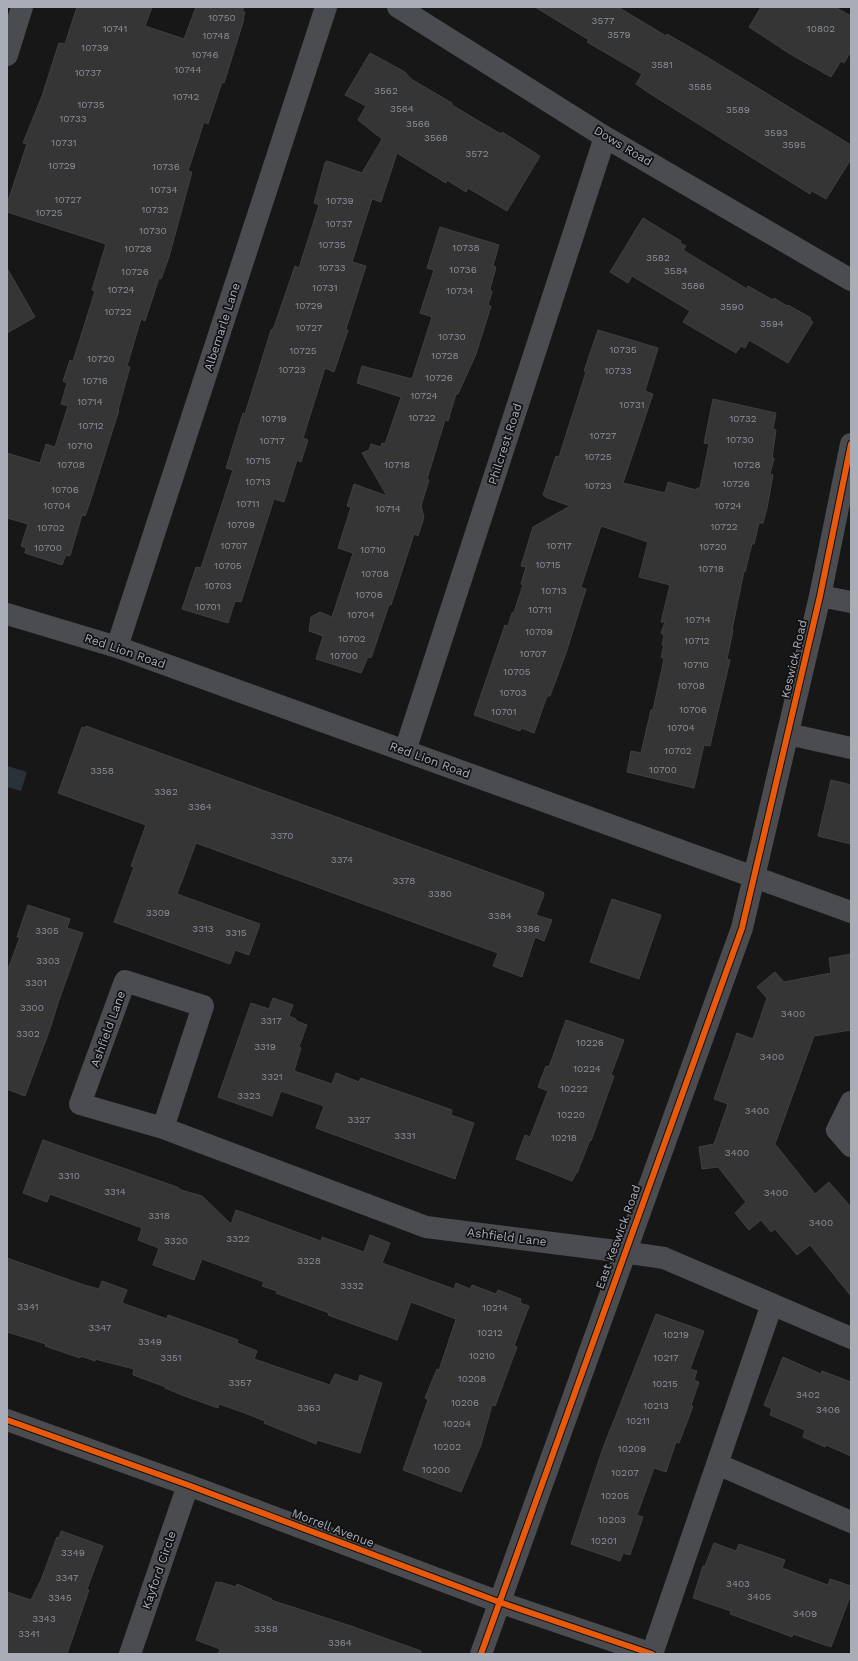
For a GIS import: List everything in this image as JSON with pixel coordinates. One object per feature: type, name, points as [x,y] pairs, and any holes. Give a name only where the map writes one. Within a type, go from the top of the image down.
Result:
[{"type":"street","points":[[7,55],[22,7]]},
{"type":"street","name":"Albemarle Lane","points":[[117,647],[326,7]]},
{"type":"street","name":"Dows Road","points":[[398,7],[606,136],[851,280]]},
{"type":"street","name":"Philcrest Road","points":[[405,751],[606,136]]},
{"type":"street","name":"Keswick Road","points":[[754,877],[820,596],[851,444]]},
{"type":"street","points":[[820,596],[851,602]]},
{"type":"street","name":"Red Lion Road","points":[[7,614],[117,647],[851,912]]},
{"type":"street","points":[[788,734],[851,748]]},
{"type":"street","name":"East Keswick Road","points":[[481,1654],[624,1252],[742,928],[754,877]]},
{"type":"street","name":"Ashfield Lane","points":[[163,1128],[203,1006],[125,981],[80,1104],[163,1128],[426,1227],[664,1258],[851,1338]]},
{"type":"street","points":[[851,1102],[837,1130],[851,1146]]},
{"type":"street","points":[[652,1654],[772,1304]]},
{"type":"street","name":"Morrell Avenue","points":[[7,1420],[499,1602],[652,1654]]},
{"type":"street","points":[[717,1464],[851,1522]]},
{"type":"street","name":"Kayford Circle","points":[[130,1654],[188,1486]]},
{"type":"shaded area","points":[[7,766],[27,772],[21,791],[7,787]]},
{"type":"building","points":[[77,7],[152,7],[145,26],[184,39],[196,7],[244,7],[242,12],[245,12],[224,83],[222,82],[208,124],[204,122],[188,171],[192,172],[169,257],[161,279],[159,278],[145,321],[141,319],[127,366],[130,367],[119,410],[89,505],[85,516],[82,515],[70,556],[66,555],[62,565],[25,553],[26,548],[21,546],[28,524],[7,518],[7,453],[40,463],[46,444],[55,447],[68,406],[61,404],[67,383],[63,381],[70,360],[73,361],[80,339],[95,291],[92,290],[106,244],[7,212],[7,204],[27,144],[23,143],[42,96],[59,43],[65,44]]},
{"type":"building","points":[[535,7],[618,7],[666,36],[667,34],[707,57],[851,145],[851,159],[826,199],[812,191],[810,194],[649,93],[636,84],[642,74],[587,42],[589,40]]},
{"type":"building","points":[[761,7],[835,7],[851,16],[851,51],[844,63],[841,61],[831,77],[790,54],[749,27]]},
{"type":"building","points":[[370,53],[405,72],[411,79],[452,103],[452,105],[501,134],[502,132],[540,156],[507,211],[468,188],[466,192],[447,180],[446,183],[397,153],[381,202],[372,199],[352,262],[366,266],[346,329],[348,330],[334,372],[325,368],[303,438],[308,440],[301,462],[297,460],[284,502],[274,499],[241,602],[235,601],[228,623],[182,609],[196,567],[201,568],[233,470],[226,468],[243,413],[245,414],[271,330],[274,327],[295,266],[299,268],[319,205],[314,203],[325,163],[327,161],[362,173],[382,139],[358,120],[366,106],[345,95]]},
{"type":"building","points":[[643,218],[681,241],[680,243],[686,246],[683,250],[747,289],[748,286],[811,318],[810,320],[813,322],[788,363],[749,340],[745,348],[741,346],[736,353],[683,322],[690,311],[632,276],[628,283],[610,272]]},
{"type":"building","points":[[440,227],[499,245],[493,266],[496,267],[490,289],[492,292],[488,305],[491,306],[476,354],[458,394],[456,394],[448,421],[445,420],[427,479],[429,480],[421,506],[424,517],[418,536],[414,534],[391,605],[389,605],[371,658],[368,657],[361,673],[316,659],[323,636],[309,631],[311,617],[320,612],[332,617],[353,553],[338,548],[351,507],[347,506],[354,484],[387,496],[362,453],[369,450],[371,444],[381,447],[382,443],[385,444],[401,397],[357,383],[362,366],[412,379],[432,317],[420,313],[434,270],[427,268]]},
{"type":"building","points":[[7,268],[35,317],[7,333]]},
{"type":"building","points":[[598,330],[658,348],[645,391],[653,394],[623,483],[665,493],[668,482],[696,490],[697,488],[700,488],[709,444],[704,443],[713,399],[776,413],[773,429],[776,430],[772,458],[774,458],[770,474],[773,475],[767,508],[763,523],[759,523],[754,544],[752,544],[745,572],[744,571],[727,659],[730,660],[710,746],[704,745],[694,788],[627,772],[631,751],[641,753],[651,710],[653,710],[664,659],[661,657],[664,645],[662,645],[664,636],[661,633],[665,622],[661,622],[670,585],[639,577],[648,542],[601,526],[581,587],[586,589],[566,653],[550,696],[547,696],[534,733],[521,728],[520,731],[474,715],[505,625],[508,626],[523,585],[521,584],[526,567],[521,566],[533,527],[570,506],[543,495],[556,456],[559,457],[586,372],[584,371]]},
{"type":"building","points":[[86,726],[543,892],[544,895],[536,915],[552,920],[544,941],[535,937],[522,977],[493,966],[498,953],[196,843],[177,894],[260,924],[249,955],[235,950],[230,964],[114,922],[134,867],[131,866],[146,825],[58,793],[82,727],[85,728]]},
{"type":"building","points":[[831,780],[851,785],[851,844],[818,836]]},
{"type":"building","points":[[612,899],[661,915],[639,979],[590,962]]},
{"type":"building","points":[[28,905],[70,919],[67,928],[83,933],[25,1096],[7,1089],[7,972],[20,937],[17,937]]},
{"type":"building","points":[[851,954],[851,1030],[814,1036],[775,1144],[815,1194],[829,1182],[851,1207],[851,1296],[810,1245],[797,1255],[775,1229],[771,1232],[761,1220],[749,1230],[735,1213],[746,1202],[718,1167],[702,1169],[699,1147],[714,1144],[728,1104],[714,1099],[737,1033],[753,1039],[767,998],[757,987],[775,972],[784,982],[831,973],[829,958]]},
{"type":"building","points":[[273,998],[293,1005],[289,1016],[296,1019],[296,1021],[307,1025],[299,1047],[301,1048],[294,1071],[332,1084],[336,1073],[359,1082],[361,1078],[452,1110],[451,1115],[474,1123],[455,1179],[316,1128],[324,1106],[281,1091],[272,1116],[218,1097],[251,1003],[269,1009]]},
{"type":"building","points":[[566,1020],[624,1040],[611,1075],[614,1076],[591,1141],[590,1140],[577,1173],[572,1181],[516,1159],[525,1135],[530,1137],[548,1091],[538,1087],[546,1066],[549,1067]]},
{"type":"building","points":[[43,1140],[177,1187],[181,1190],[202,1196],[231,1224],[236,1210],[321,1241],[322,1237],[364,1252],[370,1235],[390,1243],[382,1263],[454,1289],[456,1283],[470,1289],[472,1285],[496,1294],[498,1290],[521,1299],[520,1303],[529,1306],[514,1346],[517,1347],[495,1406],[492,1405],[481,1445],[461,1492],[403,1470],[428,1400],[425,1398],[437,1369],[439,1370],[456,1319],[411,1302],[397,1340],[328,1315],[329,1313],[276,1293],[277,1291],[262,1286],[264,1282],[202,1259],[194,1280],[153,1265],[159,1248],[138,1240],[142,1228],[50,1194],[47,1202],[23,1193]]},
{"type":"building","points":[[7,1258],[99,1289],[102,1281],[127,1290],[122,1303],[167,1319],[168,1315],[238,1340],[237,1343],[257,1351],[254,1359],[330,1385],[335,1374],[358,1382],[360,1375],[382,1383],[360,1453],[317,1440],[316,1444],[264,1423],[265,1421],[242,1412],[219,1404],[218,1408],[182,1395],[165,1388],[166,1387],[133,1375],[134,1369],[95,1359],[95,1361],[81,1356],[80,1358],[45,1346],[46,1344],[7,1332]]},
{"type":"building","points":[[656,1314],[704,1331],[690,1369],[697,1371],[694,1380],[699,1382],[691,1405],[693,1406],[679,1443],[676,1442],[666,1472],[654,1468],[637,1515],[643,1517],[630,1555],[623,1553],[620,1561],[571,1544],[603,1448]]},
{"type":"building","points":[[783,1357],[821,1374],[822,1371],[851,1382],[851,1456],[826,1445],[825,1447],[803,1437],[805,1430],[770,1415],[772,1409],[764,1405]]},
{"type":"building","points":[[61,1531],[103,1546],[87,1589],[89,1590],[67,1654],[7,1654],[7,1592],[31,1600],[41,1580],[57,1537],[59,1538]]},
{"type":"building","points":[[714,1543],[736,1551],[739,1544],[785,1560],[782,1568],[828,1585],[830,1579],[851,1586],[851,1594],[831,1647],[793,1634],[792,1637],[730,1614],[731,1611],[693,1598],[703,1566],[705,1566]]},
{"type":"building","points":[[216,1582],[236,1587],[237,1584],[272,1599],[271,1600],[421,1651],[421,1654],[218,1654],[220,1649],[196,1640]]},
{"type":"cycle path","points":[[481,1654],[742,928],[820,596],[851,444]]},
{"type":"cycle path","points":[[7,1420],[188,1485],[499,1602],[652,1654]]}]
